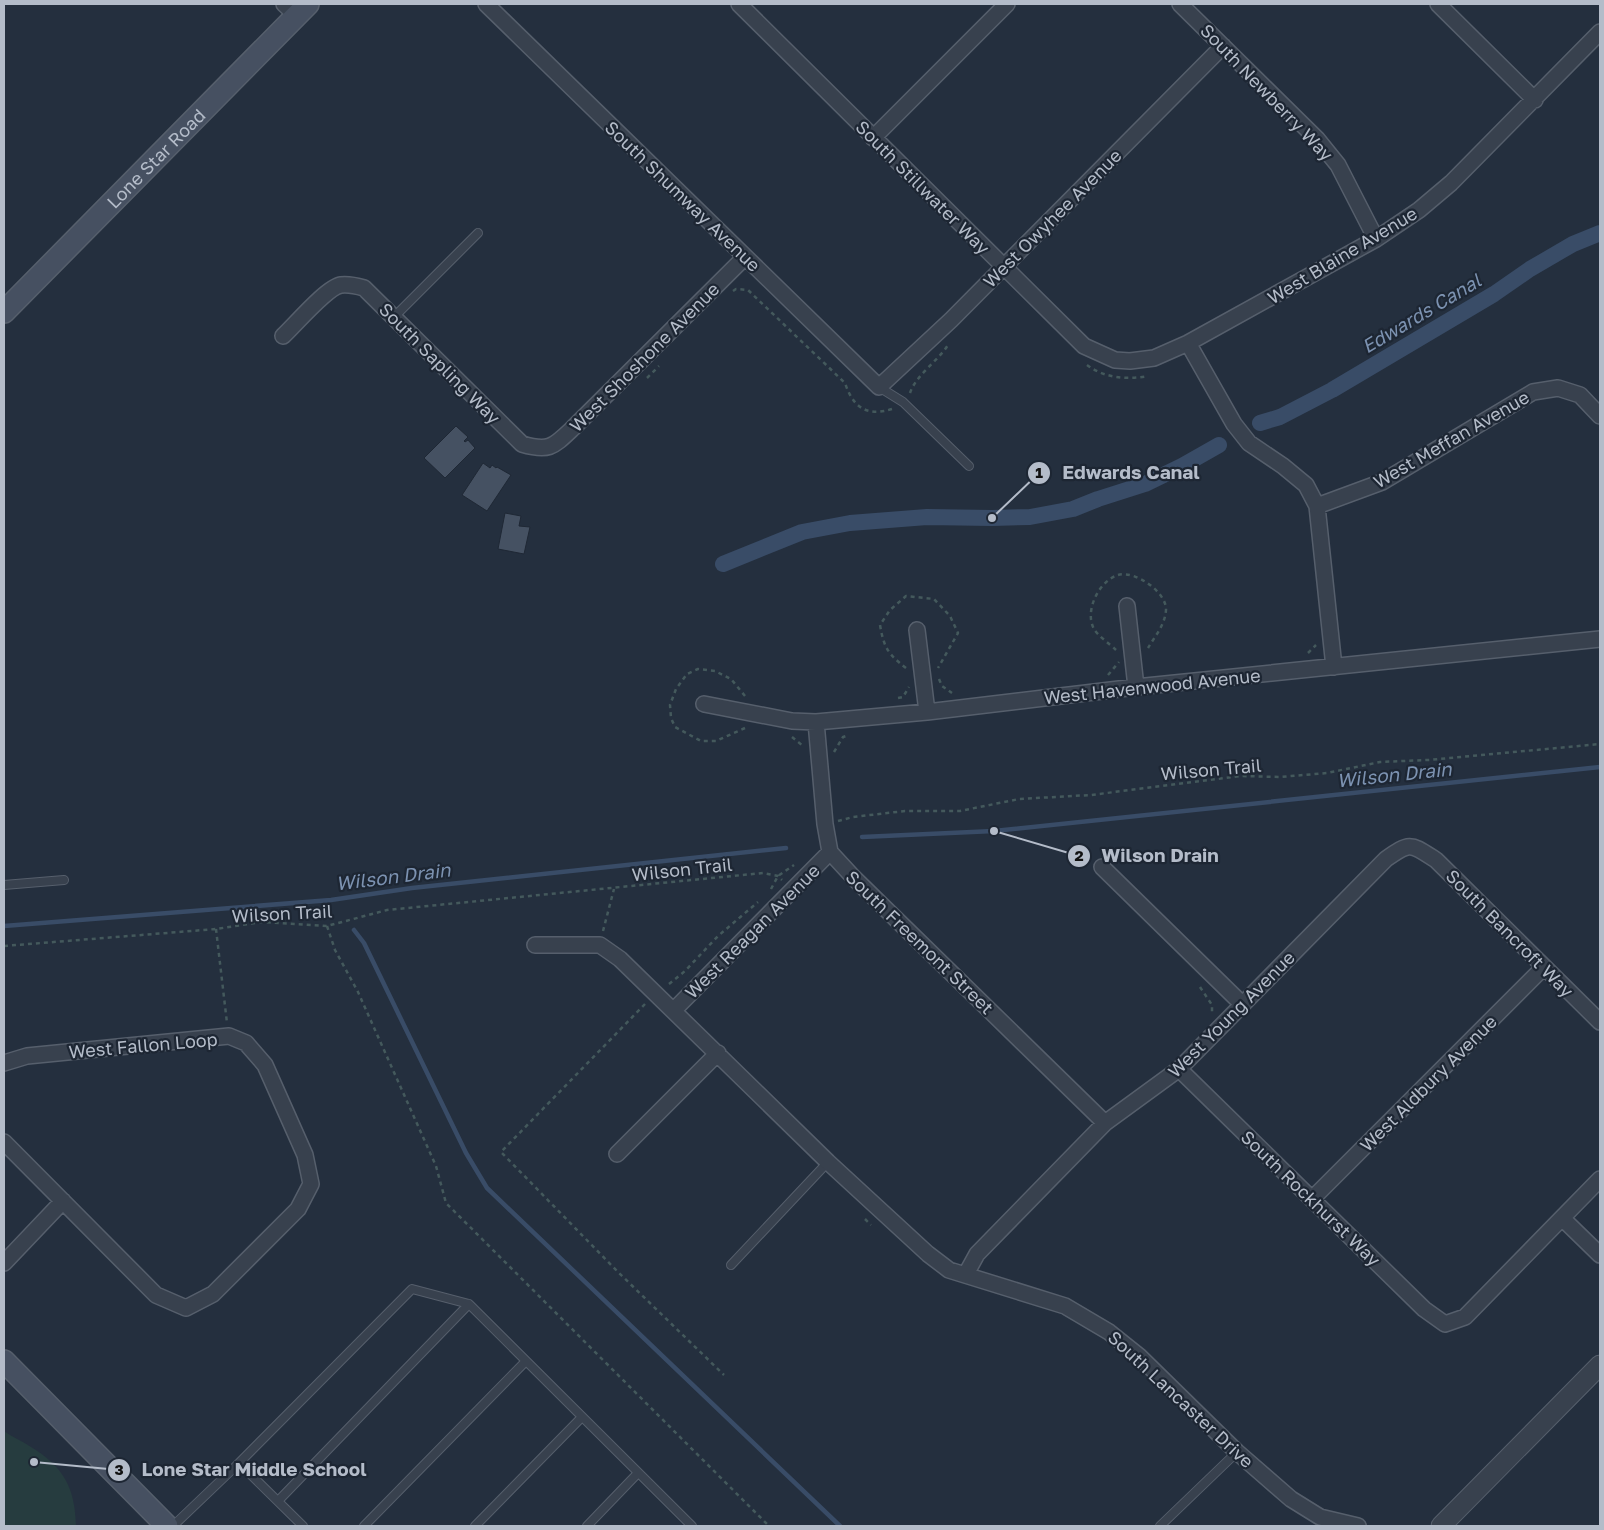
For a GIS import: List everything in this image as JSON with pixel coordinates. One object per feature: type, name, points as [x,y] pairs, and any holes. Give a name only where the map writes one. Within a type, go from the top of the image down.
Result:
[{"type":"main road","name":"Lone Star Road","points":[[4,312],[296,8]]},
{"type":"main road","points":[[4,1362],[167,1526]]},
{"type":"street","name":"South Shumway Avenue","points":[[486,4],[879,387]]},
{"type":"street","points":[[873,138],[1007,4]]},
{"type":"street","name":"South Newberry Way","points":[[1180,4],[1322,146],[1338,165],[1376,238]]},
{"type":"street","points":[[1438,4],[1535,100]]},
{"type":"street","name":"South Stillwater Way","points":[[745,6],[873,138],[1084,346],[1115,360]]},
{"type":"street","name":"West Blaine Avenue","points":[[1115,360],[1130,361],[1154,358],[1188,343],[1376,238],[1419,210],[1451,183],[1600,32]]},
{"type":"street","name":"West Owyhee Avenue","points":[[879,387],[951,320],[1223,46]]},
{"type":"street","name":"West Shoshone Avenue","points":[[538,449],[552,446],[568,433],[745,257]]},
{"type":"street","name":"South Sapling Way","points":[[283,336],[328,292],[340,285],[351,284],[364,288],[522,444],[538,449]]},
{"type":"street","points":[[1188,343],[1234,424],[1249,443],[1284,466],[1306,485],[1317,506],[1334,667]]},
{"type":"street","name":"West Meffan Avenue","points":[[1317,506],[1382,482],[1532,392],[1558,388],[1580,395],[1600,416]]},
{"type":"street","points":[[1126,606],[1136,687]]},
{"type":"street","points":[[917,630],[927,712]]},
{"type":"street","name":"West Havenwood Avenue","points":[[704,704],[792,720],[816,722],[927,712],[1136,687],[1600,639]]},
{"type":"street","points":[[816,722],[825,824],[830,852]]},
{"type":"street","name":"West Young Avenue","points":[[966,1274],[977,1254],[1105,1123],[1179,1069],[1386,859],[1404,847],[1416,847]]},
{"type":"street","name":"South Bancroft Way","points":[[1416,847],[1436,860],[1600,1022]]},
{"type":"street","name":"West Reagan Avenue","points":[[674,1010],[830,852]]},
{"type":"street","name":"South Freemont Street","points":[[830,852],[854,878],[1105,1123]]},
{"type":"street","points":[[1102,867],[1242,1004]]},
{"type":"street","points":[[535,945],[600,945]]},
{"type":"street","name":"South Lancaster Drive","points":[[600,945],[620,959],[828,1162],[928,1254],[949,1270],[1065,1306],[1109,1332],[1139,1356],[1237,1452],[1290,1500],[1320,1517],[1358,1526]]},
{"type":"street","name":"West Aldbury Avenue","points":[[1312,1200],[1544,967]]},
{"type":"street","name":"West Fallon Loop","points":[[4,1064],[27,1056],[229,1036],[246,1043],[265,1066],[305,1154],[311,1184],[298,1209],[213,1294],[186,1308],[156,1295],[63,1201]]},
{"type":"street","points":[[617,1154],[718,1053]]},
{"type":"street","name":"South Rockhurst Way","points":[[1179,1069],[1424,1309],[1445,1324],[1465,1317],[1562,1218]]},
{"type":"street","points":[[4,1142],[63,1201],[4,1262]]},
{"type":"street","points":[[1600,1179],[1562,1218],[1600,1255]]},
{"type":"street","points":[[1441,1526],[1600,1365]]},
{"type":"lane","points":[[394,317],[478,233]]},
{"type":"lane","points":[[879,387],[903,402],[969,466]]},
{"type":"lane","points":[[4,885],[64,880]]},
{"type":"lane","points":[[731,1265],[828,1162]]},
{"type":"lane","points":[[173,1526],[412,1289],[469,1304],[692,1526]]},
{"type":"lane","points":[[278,1501],[469,1304]]},
{"type":"lane","points":[[364,1526],[526,1361]]},
{"type":"lane","points":[[475,1526],[582,1417]]},
{"type":"lane","points":[[1160,1526],[1237,1452]]},
{"type":"lane","points":[[239,1462],[303,1526]]},
{"type":"lane","points":[[586,1526],[638,1473]]},
{"type":"path","points":[[731,293],[736,290],[748,290],[845,383],[849,395],[857,406],[866,410],[880,413],[894,408],[903,402],[909,394],[912,385],[942,355],[949,343]]},
{"type":"path","points":[[1081,361],[1095,372],[1113,377],[1136,378],[1153,374]]},
{"type":"path","points":[[647,378],[660,365]]},
{"type":"path","points":[[1119,653],[1094,629],[1090,609],[1098,592],[1106,583],[1119,575],[1144,580],[1157,591],[1166,608],[1163,624],[1147,649],[1148,655]]},
{"type":"path","points":[[909,671],[890,656],[883,641],[880,625],[890,610],[906,596],[934,600],[950,616],[958,633],[935,673],[942,686],[952,693]]},
{"type":"path","points":[[1302,655],[1310,653],[1318,642]]},
{"type":"path","points":[[1105,678],[1119,662]]},
{"type":"path","points":[[747,728],[716,741],[701,741],[675,727],[671,718],[670,705],[676,689],[687,674],[698,670],[715,671],[731,679],[740,692],[749,699]]},
{"type":"path","points":[[895,698],[903,697],[911,683]]},
{"type":"path","points":[[833,754],[843,737],[851,735]]},
{"type":"path","points":[[788,736],[795,738],[804,747]]},
{"type":"path","name":"Wilson Trail","points":[[825,824],[854,817],[905,811],[960,811],[1019,799],[1091,795],[1240,776],[1280,777],[1327,773],[1380,762],[1428,760],[1600,744]]},
{"type":"path","points":[[840,812],[840,826]]},
{"type":"path","points":[[770,890],[778,876],[801,860]]},
{"type":"path","name":"Wilson Trail","points":[[4,946],[216,929],[261,922],[327,926],[387,910],[763,873],[778,876]]},
{"type":"path","points":[[778,876],[792,890]]},
{"type":"path","points":[[600,945],[614,889]]},
{"type":"path","points":[[669,984],[686,971],[718,936],[735,923],[763,896]]},
{"type":"path","points":[[327,926],[335,950],[358,992],[436,1166],[446,1202],[769,1526]]},
{"type":"path","points":[[216,929],[229,1036]]},
{"type":"path","points":[[1198,984],[1212,1005],[1212,1017]]},
{"type":"path","points":[[645,1004],[500,1152],[618,1272],[724,1375]]},
{"type":"green space","points":[[4,1431],[52,1462],[66,1480],[73,1500],[76,1526],[4,1526]]},
{"type":"building","points":[[456,426],[468,437],[464,441],[468,440],[475,448],[445,478],[424,458]]},
{"type":"building","points":[[483,463],[490,468],[492,465],[497,467],[511,475],[487,511],[462,495]]},
{"type":"building","points":[[505,513],[521,516],[519,526],[530,527],[524,554],[498,549]]},
{"type":"waterway","name":"Edwards Canal","points":[[1260,423],[1280,417],[1332,390],[1494,294],[1530,269],[1573,244],[1600,233]]},
{"type":"waterway","name":"Edwards Canal","points":[[723,564],[802,532],[850,523],[927,517],[1030,517],[1073,509],[1145,484],[1219,445]]},
{"type":"waterway","name":"Wilson Drain","points":[[862,837],[994,831],[1600,767]]},
{"type":"waterway","name":"Wilson Drain","points":[[4,926],[331,900],[412,888],[786,848]]},
{"type":"waterway","points":[[354,930],[364,943],[466,1153],[487,1188],[840,1526]]},
{"type":"place","name":"Edwards Canal","points":[[992,518]]},
{"type":"place","name":"Wilson Drain","points":[[994,831]]},
{"type":"place","name":"Lone Star Middle School","points":[[34,1462]]}]
